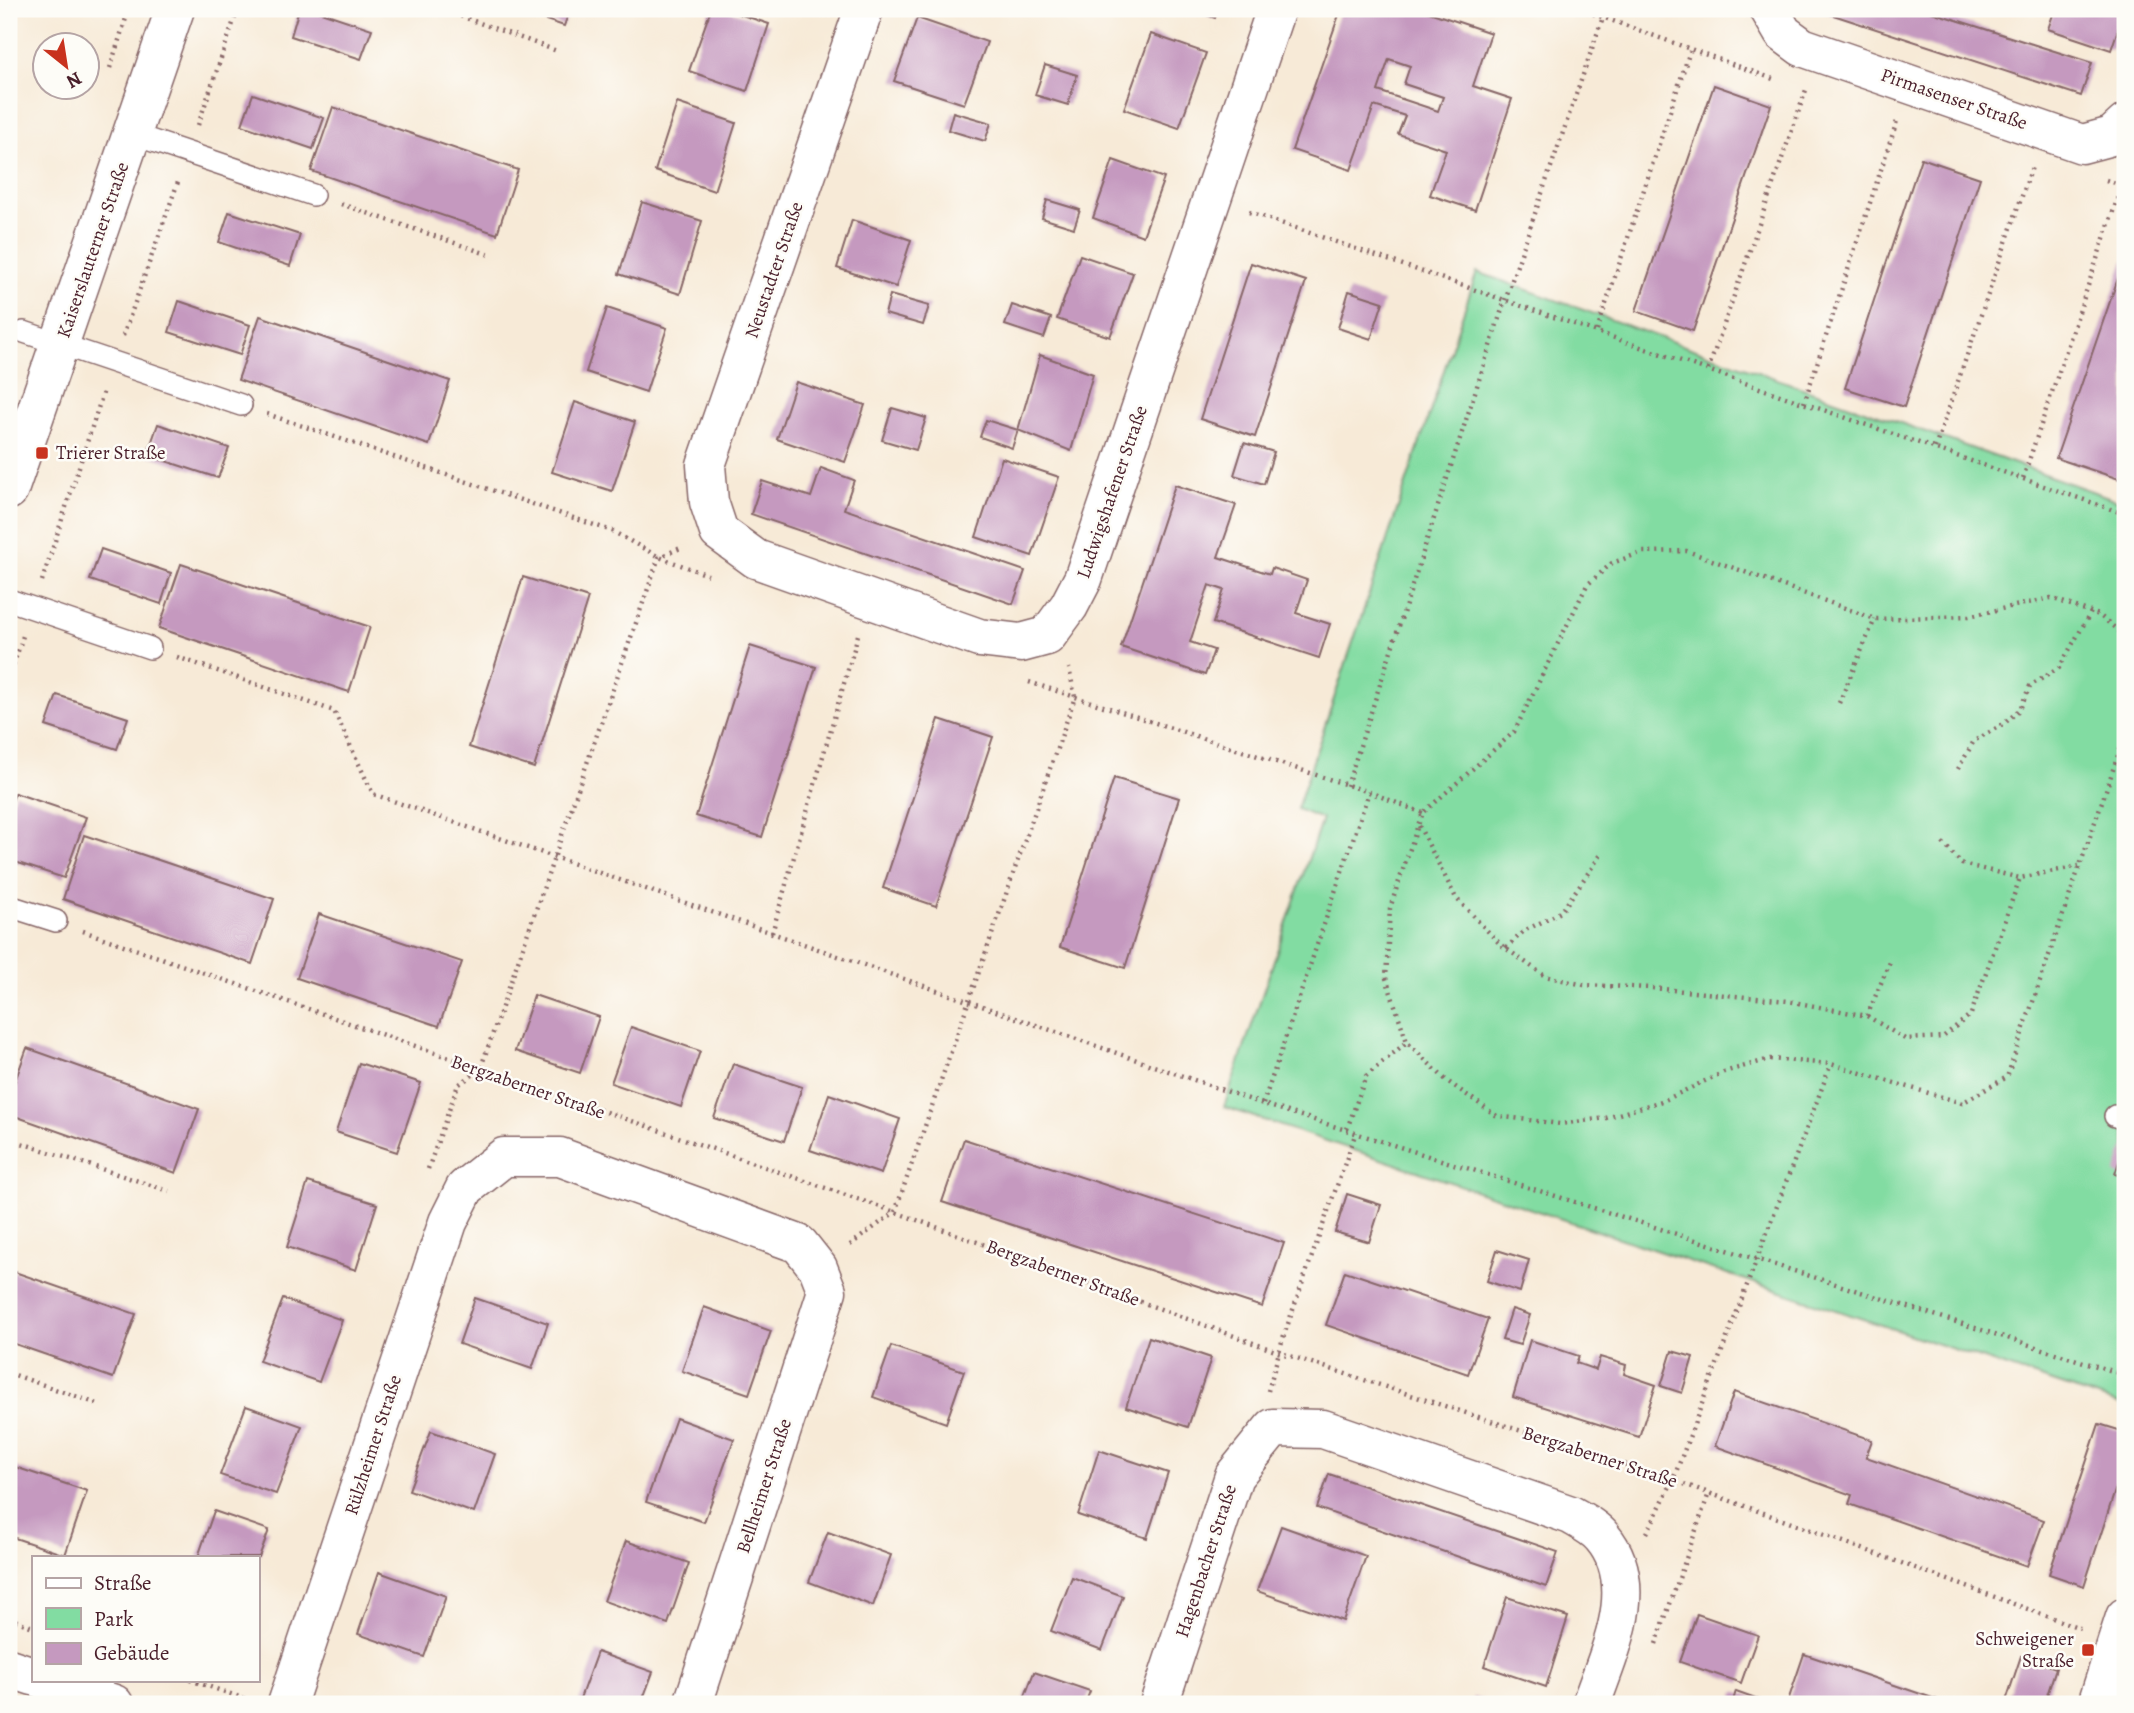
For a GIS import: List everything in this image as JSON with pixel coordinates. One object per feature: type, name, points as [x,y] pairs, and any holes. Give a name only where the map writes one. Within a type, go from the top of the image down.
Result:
[{"type":"street","name":"Kaiserslauterner Straße","points":[[10,480],[61,345],[175,9]]},
{"type":"street","name":"Neustadter Straße","points":[[719,532],[709,502],[706,465],[864,9]]},
{"type":"street","name":"Ludwigshafener Straße","points":[[1047,636],[1069,606],[1083,579],[1276,9]]},
{"type":"street","name":"Pirmasenser Straße","points":[[1776,21],[1802,47],[2082,144],[2119,130]]},
{"type":"street","points":[[719,532],[756,559],[979,638],[1021,643],[1047,636]]},
{"type":"street","points":[[465,1188],[504,1157],[559,1157],[799,1244],[818,1268]]},
{"type":"street","name":"Rülzheimer Straße","points":[[287,1704],[435,1256],[465,1188]]},
{"type":"street","name":"Bellheimer Straße","points":[[692,1704],[827,1291],[818,1268]]},
{"type":"street","name":"Hagenbacher Straße","points":[[1159,1704],[1234,1476],[1273,1428],[1323,1429],[1572,1515],[1601,1535],[1619,1563],[1623,1581]]},
{"type":"street","points":[[1591,1704],[1613,1641],[1623,1581]]},
{"type":"street","points":[[2097,1704],[2121,1629]]},
{"type":"street","points":[[9,1668],[32,1676]]},
{"type":"street","points":[[49,1682],[114,1704]]},
{"type":"lane","points":[[132,134],[313,195]]},
{"type":"lane","points":[[24,332],[241,405]]},
{"type":"lane","points":[[9,600],[150,648]]},
{"type":"lane","points":[[9,906],[56,921]]},
{"type":"path","points":[[441,9],[557,51]]},
{"type":"path","points":[[1346,786],[1505,300],[1603,17]]},
{"type":"path","points":[[1597,331],[1690,51]]},
{"type":"path","points":[[1708,370],[1806,90]]},
{"type":"path","points":[[1804,403],[1898,116]]},
{"type":"path","points":[[2023,479],[2122,185],[2119,130]]},
{"type":"path","points":[[1934,448],[2035,160]]},
{"type":"path","points":[[313,195],[490,255]]},
{"type":"path","points":[[1212,199],[2125,514]]},
{"type":"path","points":[[241,405],[612,531],[659,557],[709,576]]},
{"type":"path","points":[[465,1188],[426,1176],[458,1085],[480,1070],[552,856],[659,557],[719,532]]},
{"type":"path","points":[[2125,636],[2091,612],[2051,598],[1969,617],[1875,619],[1687,551],[1643,552],[1612,563],[1587,585],[1514,732],[1423,813],[1390,908],[1386,978],[1407,1042],[1447,1081],[1497,1116],[1560,1124],[1606,1118],[1665,1100],[1724,1072],[1770,1059],[1831,1064],[1962,1103],[2007,1077],[2125,735]]},
{"type":"path","points":[[1958,769],[1974,741],[2005,723],[2020,709],[2030,686],[2059,667],[2091,612]]},
{"type":"path","points":[[1839,703],[1875,619]]},
{"type":"path","points":[[772,933],[859,631],[872,635]]},
{"type":"path","points":[[818,1268],[895,1212],[1075,697],[1069,669],[1047,636]]},
{"type":"path","points":[[150,648],[334,711],[373,794],[1263,1104],[2125,1375]]},
{"type":"path","points":[[1024,681],[1369,792],[1423,813]]},
{"type":"path","points":[[1263,1104],[1369,792]]},
{"type":"path","points":[[1419,825],[1456,898],[1506,948],[1545,976],[1584,985],[1651,988],[1788,1001],[1867,1016],[1905,1039],[1943,1037],[1971,1014],[2020,878]]},
{"type":"path","points":[[1943,842],[1962,864],[2020,878],[2080,866]]},
{"type":"path","points":[[1506,948],[1524,930],[1561,912],[1602,853]]},
{"type":"path","name":"Bergzaberner Straße","points":[[56,921],[895,1212],[1278,1352],[2121,1629]]},
{"type":"path","points":[[1867,1016],[1891,962]]},
{"type":"path","points":[[1347,1129],[1366,1076],[1407,1042]]},
{"type":"path","points":[[1623,1581],[1673,1480],[1831,1064]]},
{"type":"path","points":[[1278,1352],[1356,1132]]},
{"type":"path","points":[[9,1139],[169,1191]]},
{"type":"path","points":[[9,1373],[101,1405]]},
{"type":"path","points":[[1653,1651],[1709,1493]]},
{"type":"path","points":[[9,1618],[32,1626]]},
{"type":"path","points":[[196,1682],[262,1704]]},
{"type":"green space","points":[[1477,272],[2125,503],[2125,1406],[1224,1107],[1322,819],[1297,809]]},
{"type":"building","points":[[299,9],[312,9],[372,29],[361,59],[291,36]]},
{"type":"building","points":[[513,9],[570,9],[564,26]]},
{"type":"building","points":[[711,9],[724,9],[769,24],[747,91],[689,71]]},
{"type":"building","points":[[1190,9],[1218,9],[1215,18]]},
{"type":"building","points":[[1341,9],[1420,9],[1491,33],[1473,86],[1512,99],[1475,210],[1430,195],[1446,150],[1398,134],[1405,116],[1374,106],[1351,170],[1292,150]],"holes":[[[1389,59],[1410,66],[1404,84],[1443,97],[1438,111],[1378,91]]]},
{"type":"building","points":[[1821,9],[1922,9],[2092,63],[2081,96]]},
{"type":"building","points":[[2055,9],[2125,9],[2111,50],[2048,29]]},
{"type":"building","points":[[917,18],[987,42],[964,104],[894,81]]},
{"type":"building","points":[[1151,34],[1206,53],[1179,128],[1124,109]]},
{"type":"building","points":[[1045,65],[1077,75],[1068,105],[1035,95]]},
{"type":"building","points":[[1714,85],[1771,105],[1693,331],[1636,311]]},
{"type":"building","points":[[253,94],[324,118],[313,149],[242,125]]},
{"type":"building","points":[[677,103],[736,123],[714,191],[655,171]]},
{"type":"building","points":[[333,107],[518,170],[497,234],[311,171]]},
{"type":"building","points":[[953,112],[991,123],[985,141],[948,130]]},
{"type":"building","points":[[1921,158],[1980,178],[1904,407],[1845,388]]},
{"type":"building","points":[[1113,160],[1164,178],[1143,236],[1093,218]]},
{"type":"building","points":[[1047,200],[1080,210],[1074,228],[1042,218]]},
{"type":"building","points":[[642,202],[702,221],[680,294],[619,274]]},
{"type":"building","points":[[229,212],[300,235],[290,266],[219,242]]},
{"type":"building","points":[[852,220],[911,240],[896,287],[837,268]]},
{"type":"building","points":[[1080,255],[1133,273],[1110,337],[1057,319]]},
{"type":"building","points":[[2125,258],[2125,460],[2119,479],[2056,458]]},
{"type":"building","points":[[1251,263],[1306,281],[1255,437],[1200,419]]},
{"type":"building","points":[[1349,291],[1383,302],[1371,339],[1338,328]]},
{"type":"building","points":[[890,295],[929,306],[923,325],[885,314]]},
{"type":"building","points":[[179,301],[250,325],[240,355],[169,332]]},
{"type":"building","points":[[1012,305],[1051,318],[1044,338],[1005,325]]},
{"type":"building","points":[[607,308],[667,328],[646,392],[586,372]]},
{"type":"building","points":[[260,316],[450,381],[429,445],[238,380]]},
{"type":"building","points":[[1040,355],[1093,374],[1071,451],[1018,430]]},
{"type":"building","points":[[796,382],[865,405],[845,462],[777,439]]},
{"type":"building","points":[[575,402],[635,422],[612,491],[552,472]]},
{"type":"building","points":[[892,408],[926,418],[916,450],[882,440]]},
{"type":"building","points":[[986,420],[1018,430],[1012,448],[980,437]]},
{"type":"building","points":[[158,424],[229,448],[218,478],[147,455]]},
{"type":"building","points":[[1244,443],[1274,452],[1264,484],[1234,475]]},
{"type":"building","points":[[1002,458],[1059,477],[1032,556],[976,537]]},
{"type":"building","points":[[821,468],[854,480],[844,509],[1025,571],[1013,604],[751,514],[762,481],[811,497]]},
{"type":"building","points":[[1175,485],[1236,505],[1218,557],[1270,574],[1272,568],[1307,580],[1296,613],[1330,624],[1319,658],[1213,623],[1224,590],[1209,585],[1190,642],[1214,650],[1205,675],[1121,647]]},
{"type":"building","points":[[101,549],[171,573],[161,604],[90,580]]},
{"type":"building","points":[[181,564],[370,627],[349,692],[159,628]]},
{"type":"building","points":[[523,577],[588,598],[534,768],[469,747]]},
{"type":"building","points":[[750,646],[816,667],[762,837],[696,816]]},
{"type":"building","points":[[57,695],[128,718],[117,749],[46,726]]},
{"type":"building","points":[[939,719],[993,737],[936,906],[883,888]]},
{"type":"building","points":[[1114,778],[1179,798],[1125,968],[1060,947]]},
{"type":"building","points":[[15,793],[86,817],[64,878],[9,860],[9,810]]},
{"type":"building","points":[[84,835],[274,899],[252,964],[63,899]]},
{"type":"building","points":[[319,914],[462,962],[439,1026],[297,978]]},
{"type":"building","points":[[534,995],[599,1017],[580,1073],[515,1051]]},
{"type":"building","points":[[631,1027],[700,1051],[681,1107],[611,1083]]},
{"type":"building","points":[[27,1048],[199,1109],[176,1173],[9,1114],[9,1098]]},
{"type":"building","points":[[359,1063],[421,1083],[397,1152],[336,1132]]},
{"type":"building","points":[[733,1064],[802,1087],[784,1141],[714,1118]]},
{"type":"building","points":[[829,1094],[900,1119],[881,1174],[810,1150]]},
{"type":"building","points":[[964,1139],[1284,1243],[1262,1307],[942,1202]]},
{"type":"building","points":[[2125,1143],[2125,1177],[2115,1174]]},
{"type":"building","points":[[308,1182],[377,1204],[356,1270],[287,1247]]},
{"type":"building","points":[[1347,1194],[1381,1205],[1369,1242],[1335,1232]]},
{"type":"building","points":[[1497,1250],[1529,1260],[1520,1292],[1487,1281]]},
{"type":"building","points":[[9,1270],[136,1314],[113,1378],[9,1342]]},
{"type":"building","points":[[1345,1271],[1488,1319],[1468,1374],[1326,1325]]},
{"type":"building","points":[[475,1298],[548,1323],[532,1369],[459,1344]]},
{"type":"building","points":[[283,1299],[342,1320],[319,1382],[259,1361]]},
{"type":"building","points":[[704,1307],[771,1331],[749,1394],[682,1371]]},
{"type":"building","points":[[1512,1309],[1530,1315],[1520,1345],[1502,1340]]},
{"type":"building","points":[[1149,1337],[1211,1358],[1188,1427],[1126,1407]]},
{"type":"building","points":[[1530,1340],[1579,1356],[1576,1363],[1596,1370],[1600,1357],[1626,1365],[1624,1374],[1656,1385],[1639,1437],[1513,1397]]},
{"type":"building","points":[[891,1346],[964,1371],[946,1423],[873,1397]]},
{"type":"building","points":[[1672,1351],[1693,1357],[1682,1393],[1661,1386]]},
{"type":"building","points":[[1734,1392],[1872,1440],[1866,1457],[2044,1520],[2027,1566],[1849,1504],[1852,1495],[1715,1446]]},
{"type":"building","points":[[246,1406],[302,1426],[276,1494],[220,1475]]},
{"type":"building","points":[[676,1418],[734,1439],[704,1522],[646,1502]]},
{"type":"building","points":[[2099,1424],[2125,1432],[2125,1460],[2084,1586],[2049,1574]]},
{"type":"building","points":[[431,1431],[495,1454],[474,1513],[409,1490]]},
{"type":"building","points":[[1099,1450],[1168,1473],[1147,1538],[1078,1515]]},
{"type":"building","points":[[9,1465],[87,1491],[65,1555],[9,1536]]},
{"type":"building","points":[[1329,1474],[1558,1552],[1546,1587],[1317,1508]]},
{"type":"building","points":[[214,1511],[269,1530],[259,1557],[198,1556]]},
{"type":"building","points":[[1281,1526],[1366,1556],[1343,1621],[1257,1591]]},
{"type":"building","points":[[828,1532],[891,1555],[873,1606],[809,1582]]},
{"type":"building","points":[[626,1541],[689,1563],[668,1624],[604,1601]]},
{"type":"building","points":[[379,1572],[446,1596],[424,1657],[358,1634]]},
{"type":"building","points":[[1072,1577],[1123,1596],[1102,1650],[1051,1631]]},
{"type":"building","points":[[1507,1597],[1568,1617],[1546,1687],[1484,1666]]},
{"type":"building","points":[[1697,1614],[1758,1635],[1741,1683],[1680,1662]]},
{"type":"building","points":[[597,1652],[653,1672],[641,1704],[578,1704]]},
{"type":"building","points":[[1804,1654],[1950,1704],[1787,1704]]},
{"type":"building","points":[[2021,1656],[2056,1668],[2044,1704],[2005,1704]]},
{"type":"building","points":[[1034,1672],[1090,1691],[1085,1704],[1022,1704]]},
{"type":"building","points":[[1736,1691],[1767,1702],[1732,1704]]},
{"type":"building","points":[[1473,1697],[1494,1704],[1471,1704]]},
{"type":"place","name":"Trierer Straße","points":[[42,453]]},
{"type":"place","name":"Schweigener Straße","points":[[2088,1650]]}]
